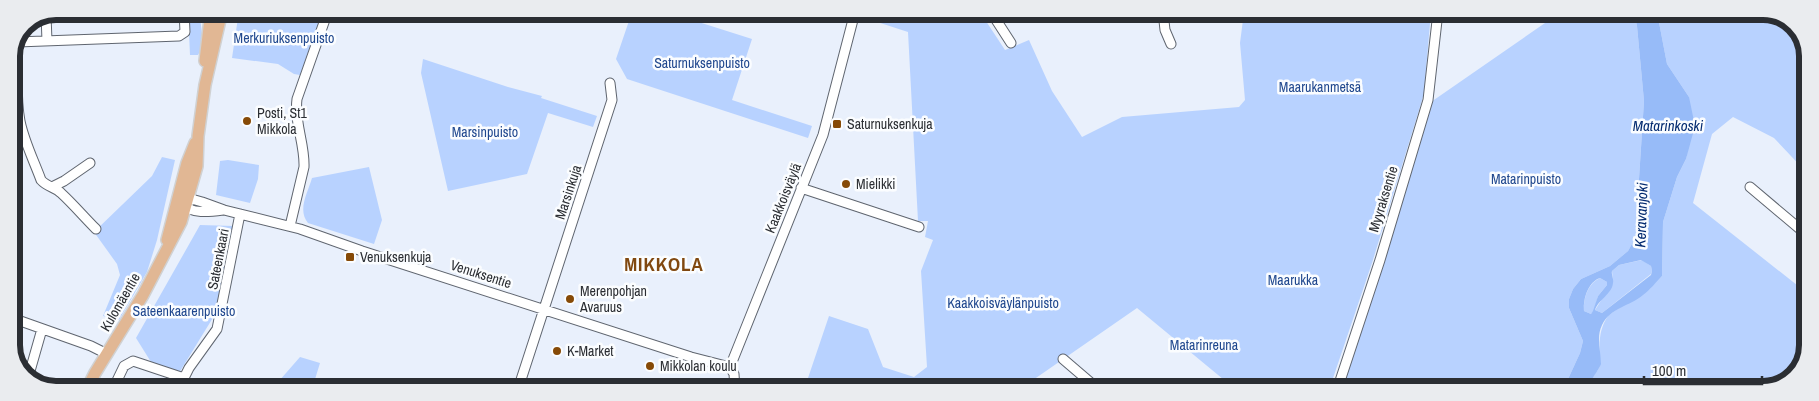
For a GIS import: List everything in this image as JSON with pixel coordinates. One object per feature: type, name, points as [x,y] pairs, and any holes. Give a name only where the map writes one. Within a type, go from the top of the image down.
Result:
[{"type":"main road","name":"Kulomäentie","points":[[205,85],[204,67],[210,20]]},
{"type":"main road","name":"Kulomäentie","points":[[92,381],[176,234],[184,202],[197,166],[198,136],[205,85],[220,20]]},
{"type":"street","points":[[23,42],[179,36],[185,32],[184,20]]},
{"type":"street","points":[[290,226],[304,167],[296,107],[297,99],[325,20]]},
{"type":"street","name":"Kaakkoisväylä","points":[[730,368],[823,135],[852,20]]},
{"type":"street","points":[[996,20],[1011,43]]},
{"type":"street","points":[[1164,20],[1165,30],[1171,44]]},
{"type":"street","name":"Myyraksentie","points":[[1340,381],[1380,260],[1428,100],[1437,20]]},
{"type":"street","points":[[46,22],[47,41]]},
{"type":"street","name":"Marsinkuja","points":[[521,381],[612,100],[610,83]]},
{"type":"street","points":[[20,120],[41,180],[45,185],[60,192],[96,228]]},
{"type":"street","points":[[52,187],[90,163]]},
{"type":"street","points":[[1750,187],[1799,228]]},
{"type":"street","points":[[801,188],[919,227]]},
{"type":"street","name":"Venuksentie","points":[[184,202],[207,212],[224,210],[290,226],[730,368]]},
{"type":"street","name":"Sateenkaari","points":[[184,381],[188,368],[217,329],[240,214]]},
{"type":"street","points":[[20,321],[91,346],[107,354]]},
{"type":"street","points":[[30,370],[42,329]]},
{"type":"street","points":[[1063,359],[1089,381]]},
{"type":"street","points":[[117,381],[124,366],[133,361],[184,378]]},
{"type":"street","points":[[730,368],[734,374],[734,381]]},
{"type":"green space","points":[[188,20],[200,20],[201,50],[198,55],[190,55]]},
{"type":"green space","name":"Merkuriuksenpuisto","points":[[238,20],[320,20],[300,75],[294,74],[278,64],[232,58]]},
{"type":"green space","name":"Saturnuksenpuisto","points":[[629,20],[692,20],[752,39],[732,100],[812,126],[808,138],[627,79],[616,59]]},
{"type":"green space","points":[[871,20],[985,20],[1005,50],[1029,40],[1052,91],[1082,137],[1122,117],[1239,107],[1245,100],[1240,43],[1243,20],[1430,20],[1424,93],[1372,263],[1332,381],[1225,381],[1137,308],[1032,381],[809,381],[808,378],[829,316],[868,329],[883,367],[914,377],[927,367],[921,271],[933,240],[925,237],[928,221],[918,221],[908,32]]},
{"type":"green space","name":"Matarinpuisto","points":[[1549,20],[1636,20],[1644,101],[1637,230],[1628,251],[1610,266],[1581,279],[1573,289],[1569,299],[1569,308],[1583,341],[1580,353],[1567,381],[1344,381],[1431,102]]},
{"type":"green space","points":[[1659,20],[1770,21],[1771,24],[1777,23],[1785,27],[1796,42],[1799,54],[1799,165],[1774,138],[1733,117],[1712,134],[1693,203],[1799,287],[1798,352],[1790,369],[1775,379],[1763,381],[1590,381],[1600,366],[1601,334],[1608,316],[1662,276],[1663,222],[1677,177],[1686,159],[1689,143],[1689,97],[1667,64]]},
{"type":"green space","name":"Marsinpuisto","points":[[423,59],[508,87],[542,96],[541,98],[597,116],[593,127],[548,113],[527,174],[448,191],[421,73]]},
{"type":"green space","points":[[162,157],[175,160],[157,240],[147,272],[119,320],[103,316],[120,275],[117,264],[94,232],[152,176]]},
{"type":"green space","points":[[228,160],[259,165],[258,179],[250,203],[216,195],[220,161]]},
{"type":"green space","points":[[369,167],[382,220],[374,244],[308,223],[303,207],[312,178]]},
{"type":"green space","name":"Sateenkaarenpuisto","points":[[200,225],[234,226],[221,293],[214,316],[179,373],[151,362],[136,338]]},
{"type":"green space","points":[[1642,260],[1651,266],[1651,274],[1602,313],[1595,310],[1613,282],[1612,271],[1619,265]]},
{"type":"green space","points":[[1600,278],[1607,282],[1607,285],[1598,296],[1594,311],[1591,314],[1584,311],[1585,297],[1589,287]]},
{"type":"green space","points":[[300,357],[320,363],[314,381],[279,381]]},
{"type":"water","name":"Matarinkoski","points":[[1636,20],[1659,20],[1667,64],[1689,97],[1695,126],[1686,159],[1677,177],[1663,222],[1662,276],[1638,299],[1615,311],[1606,319],[1599,334],[1601,364],[1590,381],[1567,381],[1580,353],[1583,341],[1569,308],[1569,299],[1573,289],[1581,279],[1610,266],[1628,251],[1637,230],[1644,101]],"holes":[[[1641,260],[1651,266],[1651,275],[1602,313],[1595,310],[1612,287],[1612,271],[1619,265]],[[1600,278],[1607,282],[1607,285],[1598,296],[1591,314],[1584,311],[1585,296],[1592,283]]]},
{"type":"place","name":"Posti, St1 Mikkola","points":[[247,121]]},
{"type":"place","name":"Saturnuksenkuja","points":[[837,124]]},
{"type":"place","name":"Mielikki","points":[[846,184]]},
{"type":"place","name":"Venuksenkuja","points":[[350,257]]},
{"type":"place","name":"Merenpohjan Avaruus","points":[[570,299]]},
{"type":"place","name":"K-Market","points":[[557,351]]},
{"type":"place","name":"Mikkolan koulu","points":[[650,366]]},
{"type":"district","name":"MIKKOLA","points":[[664,264]]},
{"type":"park label","name":"Maarukanmetsä","points":[[1320,87]]},
{"type":"park label","name":"Maarukka","points":[[1293,280]]},
{"type":"park label","name":"Kaakkoisväylänpuisto","points":[[1003,303]]},
{"type":"park label","name":"Matarinreuna","points":[[1204,345]]},
{"type":"water label","name":"Keravanjoki","points":[[1641,215]]}]
